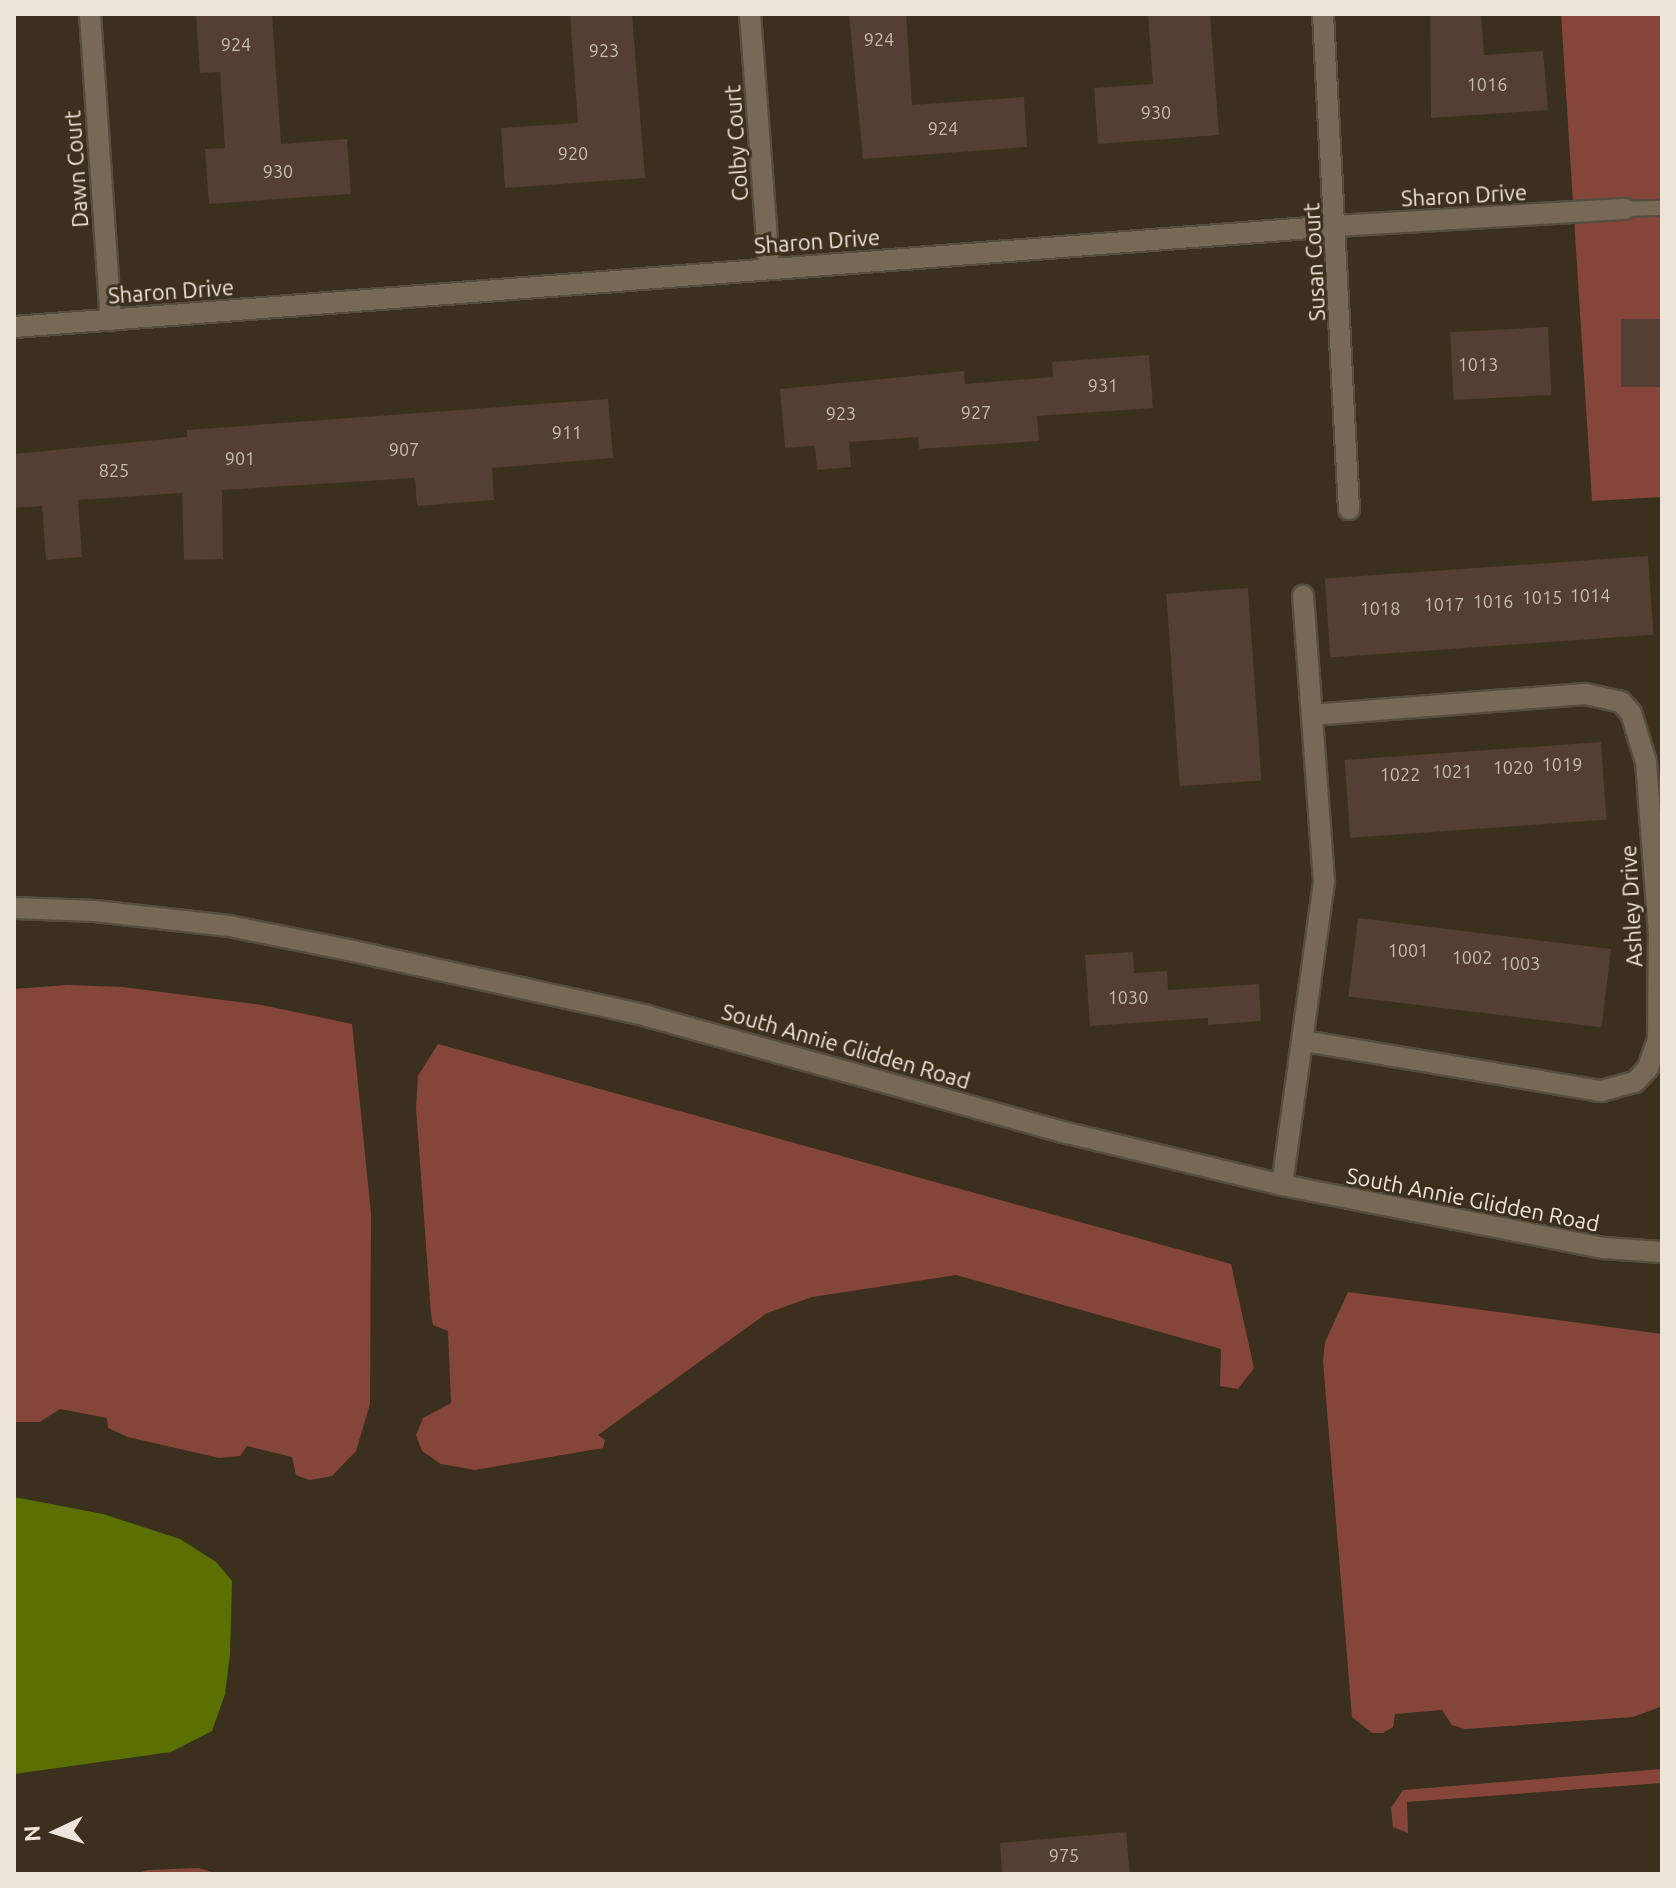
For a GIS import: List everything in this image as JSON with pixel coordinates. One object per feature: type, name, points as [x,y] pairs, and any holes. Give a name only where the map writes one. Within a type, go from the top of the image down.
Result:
[{"type":"street","name":"Dawn Court","points":[[90,14],[111,320]]},
{"type":"street","name":"Colby Court","points":[[750,14],[769,268]]},
{"type":"street","name":"Susan Court","points":[[1323,14],[1337,226],[1349,509]]},
{"type":"street","name":"Sharon Drive","points":[[14,327],[1337,226],[1625,209]]},
{"type":"street","points":[[1282,1185],[1324,881],[1303,596]]},
{"type":"street","name":"Ashley Drive","points":[[1304,1041],[1601,1091],[1635,1082],[1648,1068],[1658,1039],[1659,934],[1646,762],[1631,713],[1621,702],[1585,694],[1312,715]]},
{"type":"street","name":"South Annie Glidden Road","points":[[14,908],[95,911],[229,926],[348,950],[647,1016],[1067,1133],[1282,1185],[1604,1248],[1662,1252]]},
{"type":"lane","points":[[1625,209],[1662,208]]},
{"type":"shaded area","points":[[1561,14],[1662,14],[1662,497],[1592,501]]},
{"type":"shaded area","points":[[67,985],[123,987],[262,1005],[352,1024],[371,1214],[370,1404],[356,1451],[332,1476],[310,1480],[296,1475],[292,1457],[247,1446],[240,1456],[219,1458],[128,1437],[108,1428],[107,1418],[60,1409],[40,1422],[14,1422],[14,989]]},
{"type":"shaded area","points":[[438,1044],[1231,1264],[1254,1368],[1238,1389],[1220,1386],[1221,1349],[956,1275],[812,1297],[767,1313],[598,1435],[605,1440],[603,1448],[475,1470],[441,1464],[422,1451],[416,1435],[423,1418],[451,1403],[448,1331],[433,1325],[431,1314],[416,1108],[418,1076]]},
{"type":"shaded area","points":[[1348,1292],[1662,1334],[1660,1707],[1633,1717],[1465,1729],[1452,1725],[1442,1710],[1395,1714],[1393,1727],[1383,1733],[1372,1733],[1352,1717],[1323,1361],[1325,1342]]},
{"type":"shaded area","points":[[14,1497],[103,1514],[180,1539],[216,1562],[232,1581],[230,1654],[225,1694],[212,1731],[171,1752],[14,1774]]},
{"type":"shaded area","points":[[1662,1769],[1662,1783],[1407,1802],[1408,1833],[1393,1827],[1391,1808],[1403,1790]]},
{"type":"shaded area","points":[[199,1868],[218,1874],[134,1874],[148,1870]]},
{"type":"building","points":[[272,14],[281,144],[347,139],[351,194],[209,204],[205,149],[225,148],[220,72],[200,73],[196,16]]},
{"type":"building","points":[[570,14],[632,14],[645,178],[505,188],[501,128],[578,123]]},
{"type":"building","points":[[849,14],[906,14],[912,105],[1024,97],[1027,147],[863,159]]},
{"type":"building","points":[[1148,14],[1210,14],[1219,135],[1098,144],[1094,88],[1153,84]]},
{"type":"building","points":[[1430,14],[1481,14],[1484,55],[1543,51],[1548,110],[1431,118]]},
{"type":"building","points":[[1621,319],[1662,319],[1662,387],[1621,387]]},
{"type":"building","points":[[1548,327],[1552,395],[1454,400],[1450,332]]},
{"type":"building","points":[[1149,355],[1153,408],[1037,416],[1039,441],[919,449],[918,437],[849,442],[851,467],[817,470],[815,446],[785,448],[780,389],[964,371],[965,384],[1053,377],[1052,362]]},
{"type":"building","points":[[608,399],[613,458],[492,468],[494,500],[417,506],[415,478],[222,490],[223,559],[184,560],[182,493],[78,500],[82,557],[46,560],[42,506],[14,508],[14,454],[187,437],[187,430]]},
{"type":"building","points":[[1648,556],[1654,635],[1330,657],[1325,579]]},
{"type":"building","points":[[1248,588],[1261,781],[1180,786],[1166,594]]},
{"type":"building","points":[[1601,742],[1606,820],[1350,838],[1345,760]]},
{"type":"building","points":[[1358,918],[1611,949],[1601,1027],[1348,996]]},
{"type":"building","points":[[1133,952],[1134,973],[1167,971],[1168,990],[1259,984],[1261,1021],[1208,1025],[1208,1018],[1090,1026],[1085,955]]},
{"type":"building","points":[[1126,1832],[1130,1874],[1002,1874],[1000,1843]]}]
